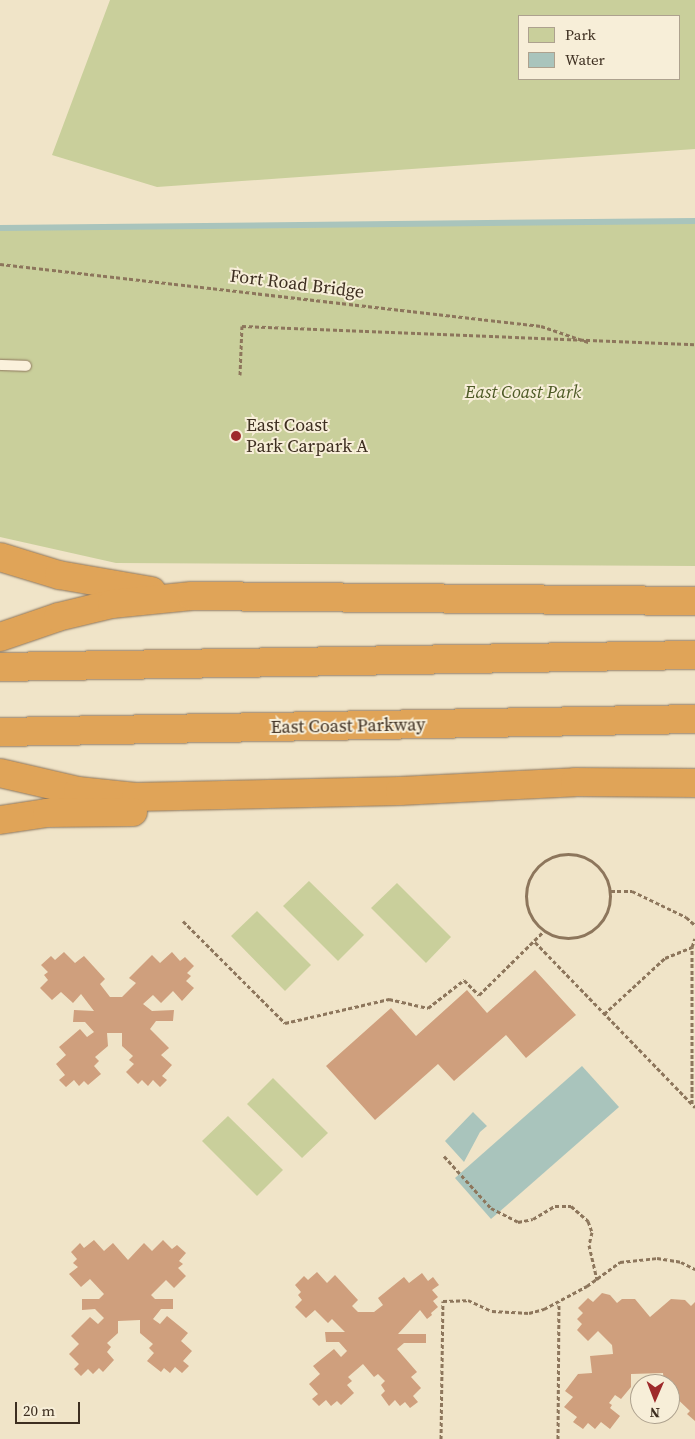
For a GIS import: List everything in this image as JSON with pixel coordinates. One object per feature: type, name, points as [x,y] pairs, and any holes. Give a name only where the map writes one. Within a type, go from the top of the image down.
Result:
[{"type":"highway","points":[[0,557],[59,575],[192,596]]},
{"type":"highway","points":[[0,637],[58,618],[112,604],[192,596],[695,600]]},
{"type":"highway","points":[[0,666],[695,655]]},
{"type":"highway","name":"East Coast Parkway","points":[[0,732],[695,719]]},
{"type":"highway","points":[[0,773],[78,791],[136,797],[400,791],[575,782],[695,783]]},
{"type":"highway","points":[[0,820],[47,813],[137,812],[243,794]]},
{"type":"lane","points":[[0,365],[26,366]]},
{"type":"path","name":"Fort Road Bridge","points":[[0,264],[541,326],[588,342]]},
{"type":"path","points":[[240,375],[242,326],[588,342],[695,344]]},
{"type":"path","points":[[558,855],[582,856],[602,869],[611,891],[607,915],[590,932],[567,938],[544,931],[529,912],[526,889],[530,877],[546,860],[558,855]]},
{"type":"path","points":[[611,891],[632,891],[686,917],[695,925]]},
{"type":"path","points":[[184,921],[286,1023],[389,999],[428,1008],[464,980],[479,995],[535,942],[544,931]]},
{"type":"path","points":[[694,1106],[692,947],[695,938]]},
{"type":"path","points":[[535,942],[694,1106]]},
{"type":"path","points":[[604,1014],[665,958],[692,947]]},
{"type":"path","points":[[444,1156],[491,1208],[518,1222],[533,1219],[555,1206],[571,1206],[588,1222],[592,1232],[590,1245],[597,1280]]},
{"type":"path","points":[[441,1439],[442,1301],[468,1300],[492,1311],[508,1314],[530,1313],[559,1302],[597,1280],[620,1262],[639,1258],[681,1262],[695,1269]]},
{"type":"path","points":[[558,1439],[559,1302]]},
{"type":"green space","points":[[110,0],[695,0],[695,149],[157,187],[52,155]]},
{"type":"green space","name":"East Coast Park","points":[[695,220],[695,566],[116,563],[0,537],[0,226]]},
{"type":"green space","points":[[309,881],[364,935],[338,961],[283,906]]},
{"type":"green space","points":[[397,883],[451,937],[426,963],[371,908]]},
{"type":"green space","points":[[257,911],[311,965],[285,991],[231,936]]},
{"type":"green space","points":[[273,1078],[328,1133],[302,1158],[247,1104]]},
{"type":"green space","points":[[228,1116],[283,1170],[257,1196],[202,1141]]},
{"type":"water","points":[[582,1066],[619,1107],[491,1219],[455,1178]]},
{"type":"water","points":[[473,1112],[487,1126],[480,1132],[464,1162],[445,1141]]},
{"type":"building","points":[[64,952],[75,963],[84,956],[105,979],[100,984],[110,997],[122,997],[136,983],[129,978],[152,955],[160,963],[172,952],[180,961],[185,957],[194,966],[187,973],[191,976],[186,981],[194,988],[182,1001],[173,991],[161,1003],[153,995],[143,1004],[152,1011],[174,1010],[173,1021],[156,1021],[150,1029],[169,1048],[161,1055],[172,1065],[162,1076],[167,1080],[160,1087],[153,1080],[148,1086],[142,1080],[138,1084],[126,1072],[134,1064],[129,1060],[133,1056],[122,1046],[122,1033],[107,1033],[108,1046],[95,1057],[99,1061],[94,1066],[101,1074],[88,1085],[84,1081],[79,1086],[74,1080],[66,1087],[59,1080],[65,1075],[56,1064],[66,1055],[59,1047],[80,1029],[87,1037],[94,1032],[85,1022],[73,1022],[74,1010],[94,1011],[81,994],[73,1003],[61,992],[52,1000],[40,988],[48,980],[44,975],[48,972],[41,965],[51,956],[55,960]]},
{"type":"building","points":[[535,970],[576,1015],[526,1058],[506,1035],[454,1081],[438,1064],[375,1120],[326,1066],[391,1008],[416,1036],[467,990],[487,1013]]},
{"type":"building","points":[[94,1240],[104,1251],[113,1243],[128,1260],[144,1243],[152,1251],[163,1240],[172,1249],[177,1245],[186,1253],[179,1261],[183,1264],[178,1268],[186,1276],[174,1288],[166,1280],[151,1295],[155,1299],[173,1299],[173,1309],[161,1309],[153,1319],[160,1324],[167,1316],[188,1333],[181,1341],[192,1351],[183,1361],[189,1366],[182,1373],[175,1367],[170,1373],[164,1368],[161,1372],[147,1361],[154,1353],[149,1348],[153,1344],[140,1333],[140,1320],[118,1321],[118,1333],[107,1343],[111,1347],[107,1352],[114,1360],[103,1372],[99,1368],[93,1374],[88,1369],[81,1376],[74,1369],[79,1364],[69,1354],[79,1344],[71,1336],[90,1317],[98,1324],[104,1318],[95,1309],[82,1310],[82,1299],[99,1299],[104,1294],[90,1279],[81,1287],[69,1274],[78,1267],[73,1263],[77,1259],[71,1252],[80,1243],[84,1248]]},
{"type":"building","points":[[317,1272],[327,1283],[335,1275],[358,1300],[352,1306],[358,1312],[374,1312],[383,1305],[378,1298],[404,1277],[409,1283],[422,1273],[428,1281],[433,1277],[439,1285],[432,1290],[438,1297],[433,1301],[438,1307],[431,1313],[432,1315],[427,1319],[420,1310],[398,1334],[426,1334],[426,1343],[404,1343],[397,1349],[417,1372],[411,1377],[421,1388],[413,1396],[418,1402],[410,1408],[405,1402],[400,1406],[395,1400],[389,1406],[381,1395],[385,1391],[381,1385],[385,1381],[378,1374],[374,1377],[363,1364],[348,1377],[352,1381],[347,1385],[354,1393],[341,1405],[337,1401],[331,1406],[326,1400],[319,1406],[312,1399],[318,1394],[309,1384],[320,1374],[313,1366],[334,1349],[341,1357],[347,1351],[339,1342],[326,1342],[325,1332],[345,1332],[332,1319],[328,1323],[315,1310],[306,1318],[295,1307],[302,1300],[298,1295],[301,1292],[295,1285],[304,1276],[308,1280]]},
{"type":"building","points":[[602,1293],[610,1295],[617,1303],[622,1299],[635,1299],[650,1317],[671,1299],[685,1300],[691,1306],[695,1302],[695,1421],[687,1414],[690,1411],[680,1402],[680,1374],[663,1373],[630,1374],[630,1388],[621,1399],[615,1395],[609,1403],[612,1405],[610,1408],[620,1416],[610,1429],[601,1422],[595,1429],[588,1423],[583,1429],[573,1422],[577,1417],[564,1407],[573,1397],[565,1391],[578,1374],[592,1373],[590,1356],[613,1354],[612,1345],[598,1331],[588,1341],[577,1330],[582,1324],[577,1319],[583,1313],[578,1308],[588,1298],[593,1302]]},
{"type":"waterway","points":[[0,228],[695,221]]},
{"type":"place","name":"East Coast Park Carpark A","points":[[236,436]]}]
